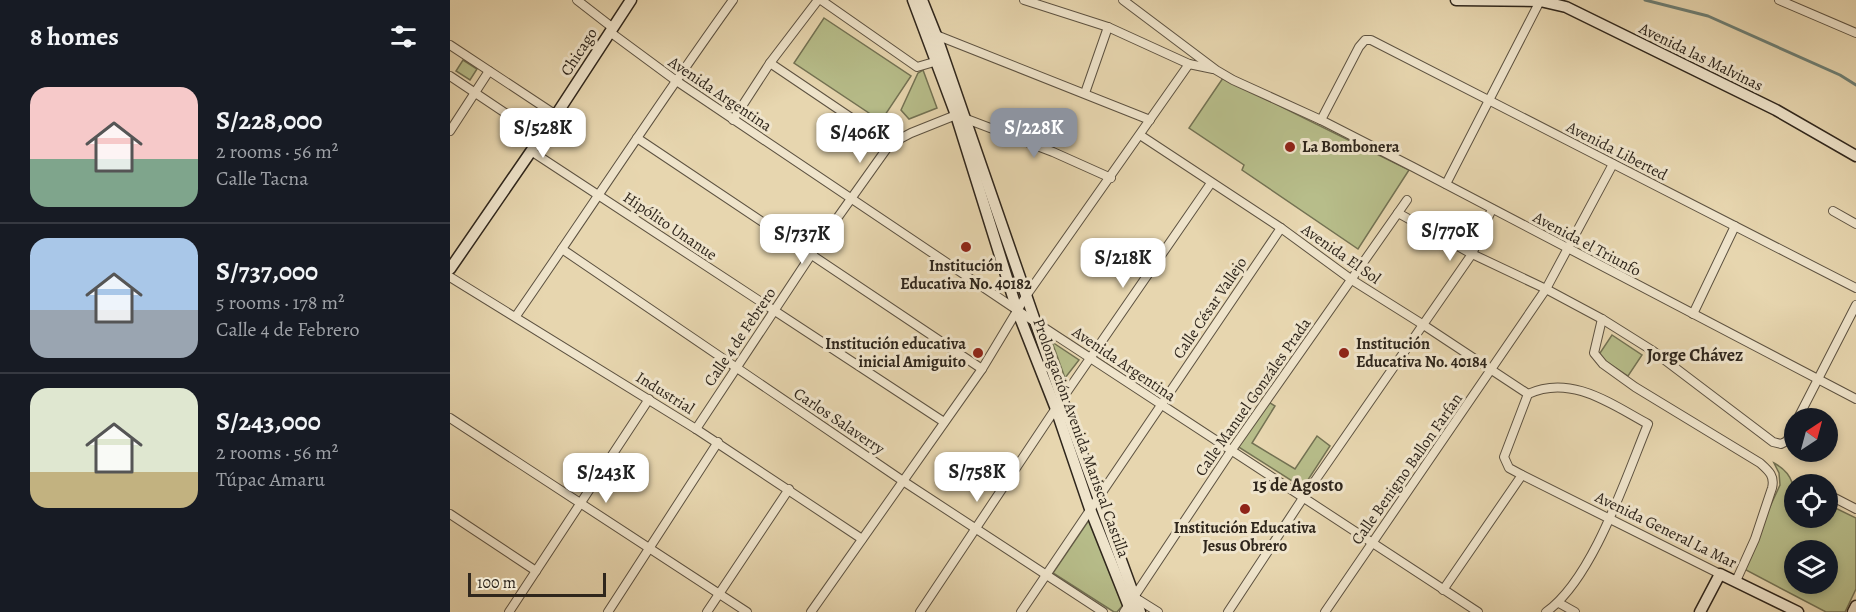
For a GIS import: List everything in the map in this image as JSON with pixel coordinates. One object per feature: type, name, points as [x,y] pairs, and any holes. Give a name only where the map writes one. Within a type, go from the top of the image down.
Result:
[{"type":"main road","name":"Chicago","points":[[450,269],[556,115],[631,0]]},
{"type":"main road","name":"Prolongación Avenida Mariscal Castilla","points":[[914,0],[940,60],[1035,321],[1090,509],[1130,607],[1140,612]]},
{"type":"main road","name":"Prolongación Avenida Mariscal Castilla","points":[[922,0],[936,35],[940,60]]},
{"type":"main road","name":"Avenida las Malvinas","points":[[1456,0],[1540,1],[1566,7],[1776,110],[1856,156]]},
{"type":"main road","name":"Prolongación Avenida Mariscal Castilla","points":[[961,117],[1017,310],[1099,496],[1130,607]]},
{"type":"main road","name":"Avenida General La Mar","points":[[1720,574],[1798,612]]},
{"type":"main road","points":[[1700,612],[1720,574]]},
{"type":"main road","points":[[1853,612],[1856,606]]},
{"type":"street","name":"Avenida Argentina","points":[[577,0],[675,80],[733,120],[1371,544],[1478,612]]},
{"type":"street","points":[[516,316],[675,80],[734,0]]},
{"type":"street","points":[[733,120],[770,63],[819,0],[917,67],[940,60]]},
{"type":"street","points":[[1023,0],[1108,27],[1190,64],[1216,70]]},
{"type":"street","name":"Avenida el Triunfo","points":[[1123,0],[1216,70],[1233,80],[1321,120],[1446,184],[1856,399]]},
{"type":"street","points":[[1779,0],[1856,33]]},
{"type":"street","points":[[1446,184],[1540,1]]},
{"type":"street","points":[[1085,93],[1108,27]]},
{"type":"street","points":[[936,35],[1150,120]]},
{"type":"street","name":"Avenida Liberted","points":[[1321,120],[1359,47],[1365,40],[1371,40],[1856,288]]},
{"type":"street","points":[[450,45],[556,115]]},
{"type":"street","points":[[770,63],[890,144]]},
{"type":"street","points":[[811,612],[982,369],[1026,296],[1190,64]]},
{"type":"street","points":[[450,131],[489,71]]},
{"type":"street","points":[[450,76],[540,137]]},
{"type":"street","points":[[961,117],[1053,152],[1111,178]]},
{"type":"street","name":"Calle 4 de Febrero","points":[[696,429],[811,255],[890,144],[911,133],[961,117]]},
{"type":"street","name":"Avenida El Sol","points":[[1140,135],[1281,228],[1352,280],[1528,394]]},
{"type":"street","points":[[637,138],[982,369]]},
{"type":"street","name":"Hipólito Unanue","points":[[531,151],[773,312],[944,422]]},
{"type":"street","name":"Calle Benigno Ballon Farfan","points":[[1325,612],[1493,370],[1546,289],[1613,164]]},
{"type":"street","points":[[920,612],[1211,183]]},
{"type":"street","name":"Calle Manuel Gonzáles Prada","points":[[1130,607],[1231,451],[1407,200]]},
{"type":"street","points":[[1228,612],[1303,498],[1472,254],[1492,209]]},
{"type":"street","points":[[1833,211],[1856,224]]},
{"type":"street","points":[[1398,213],[1472,254],[1602,319],[1653,351],[1773,442],[1784,442]]},
{"type":"street","points":[[1693,315],[1735,226]]},
{"type":"street","name":"Calle César Vallejo","points":[[1021,612],[1281,228]]},
{"type":"street","name":"Carlos Salaverry","points":[[562,249],[903,481],[1103,612]]},
{"type":"street","name":"Industrial","points":[[450,277],[718,442],[862,539]]},
{"type":"street","points":[[1803,408],[1856,305]]},
{"type":"street","points":[[1602,319],[1594,353],[1603,364],[1670,410],[1760,463],[1768,470],[1774,481],[1755,539],[1736,580]]},
{"type":"street","points":[[1443,590],[1522,475],[1509,468],[1504,457],[1528,394],[1539,389],[1567,387],[1590,393],[1648,424],[1609,519],[1576,581],[1559,603],[1546,612]]},
{"type":"street","points":[[509,612],[649,399]]},
{"type":"street","points":[[451,421],[747,612]]},
{"type":"street","points":[[608,612],[718,442]]},
{"type":"street","name":"Avenida General La Mar","points":[[1522,475],[1720,574]]},
{"type":"street","points":[[708,612],[789,489]]},
{"type":"street","points":[[1838,500],[1856,509]]},
{"type":"street","points":[[450,514],[536,571]]},
{"type":"street","points":[[1559,603],[1575,612]]},
{"type":"street","points":[[1130,607],[1158,612]]},
{"type":"green space","points":[[824,18],[911,76],[881,121],[794,63]]},
{"type":"green space","points":[[463,60],[477,69],[470,80],[456,71]]},
{"type":"green space","points":[[923,70],[937,108],[909,119],[901,110],[918,73]]},
{"type":"green space","name":"La Bombonera","points":[[1223,78],[1409,170],[1358,249],[1242,170],[1244,165],[1189,128]]},
{"type":"green space","points":[[1612,335],[1642,355],[1628,376],[1598,356]]},
{"type":"green space","points":[[1052,342],[1079,360],[1065,378]]},
{"type":"green space","points":[[1267,401],[1275,406],[1252,443],[1295,469],[1317,436],[1330,446],[1304,486],[1300,486],[1237,446]]},
{"type":"green space","points":[[1774,463],[1787,474],[1784,474],[1784,528],[1838,528],[1838,509],[1856,518],[1856,589],[1845,612],[1826,612],[1792,594],[1838,594],[1838,540],[1784,540],[1784,590],[1746,570],[1743,565],[1780,485],[1779,473]]},
{"type":"green space","points":[[1089,520],[1123,605],[1117,612],[1053,573]]},
{"type":"waterway","points":[[1645,0],[1708,16],[1840,75],[1856,85]]},
{"type":"place","name":"La Bombonera","points":[[1290,147]]},
{"type":"place","name":"Institución Educativa No. 40182","points":[[966,247]]},
{"type":"place","name":"Institución educativa inicial Amiguito","points":[[978,353]]},
{"type":"place","name":"Institución Educativa No. 40184","points":[[1344,353]]},
{"type":"place","name":"Institución Educativa Jesus Obrero","points":[[1245,509]]},
{"type":"district","name":"Jorge Chávez","points":[[1695,355]]},
{"type":"district","name":"15 de Agosto","points":[[1298,485]]}]
